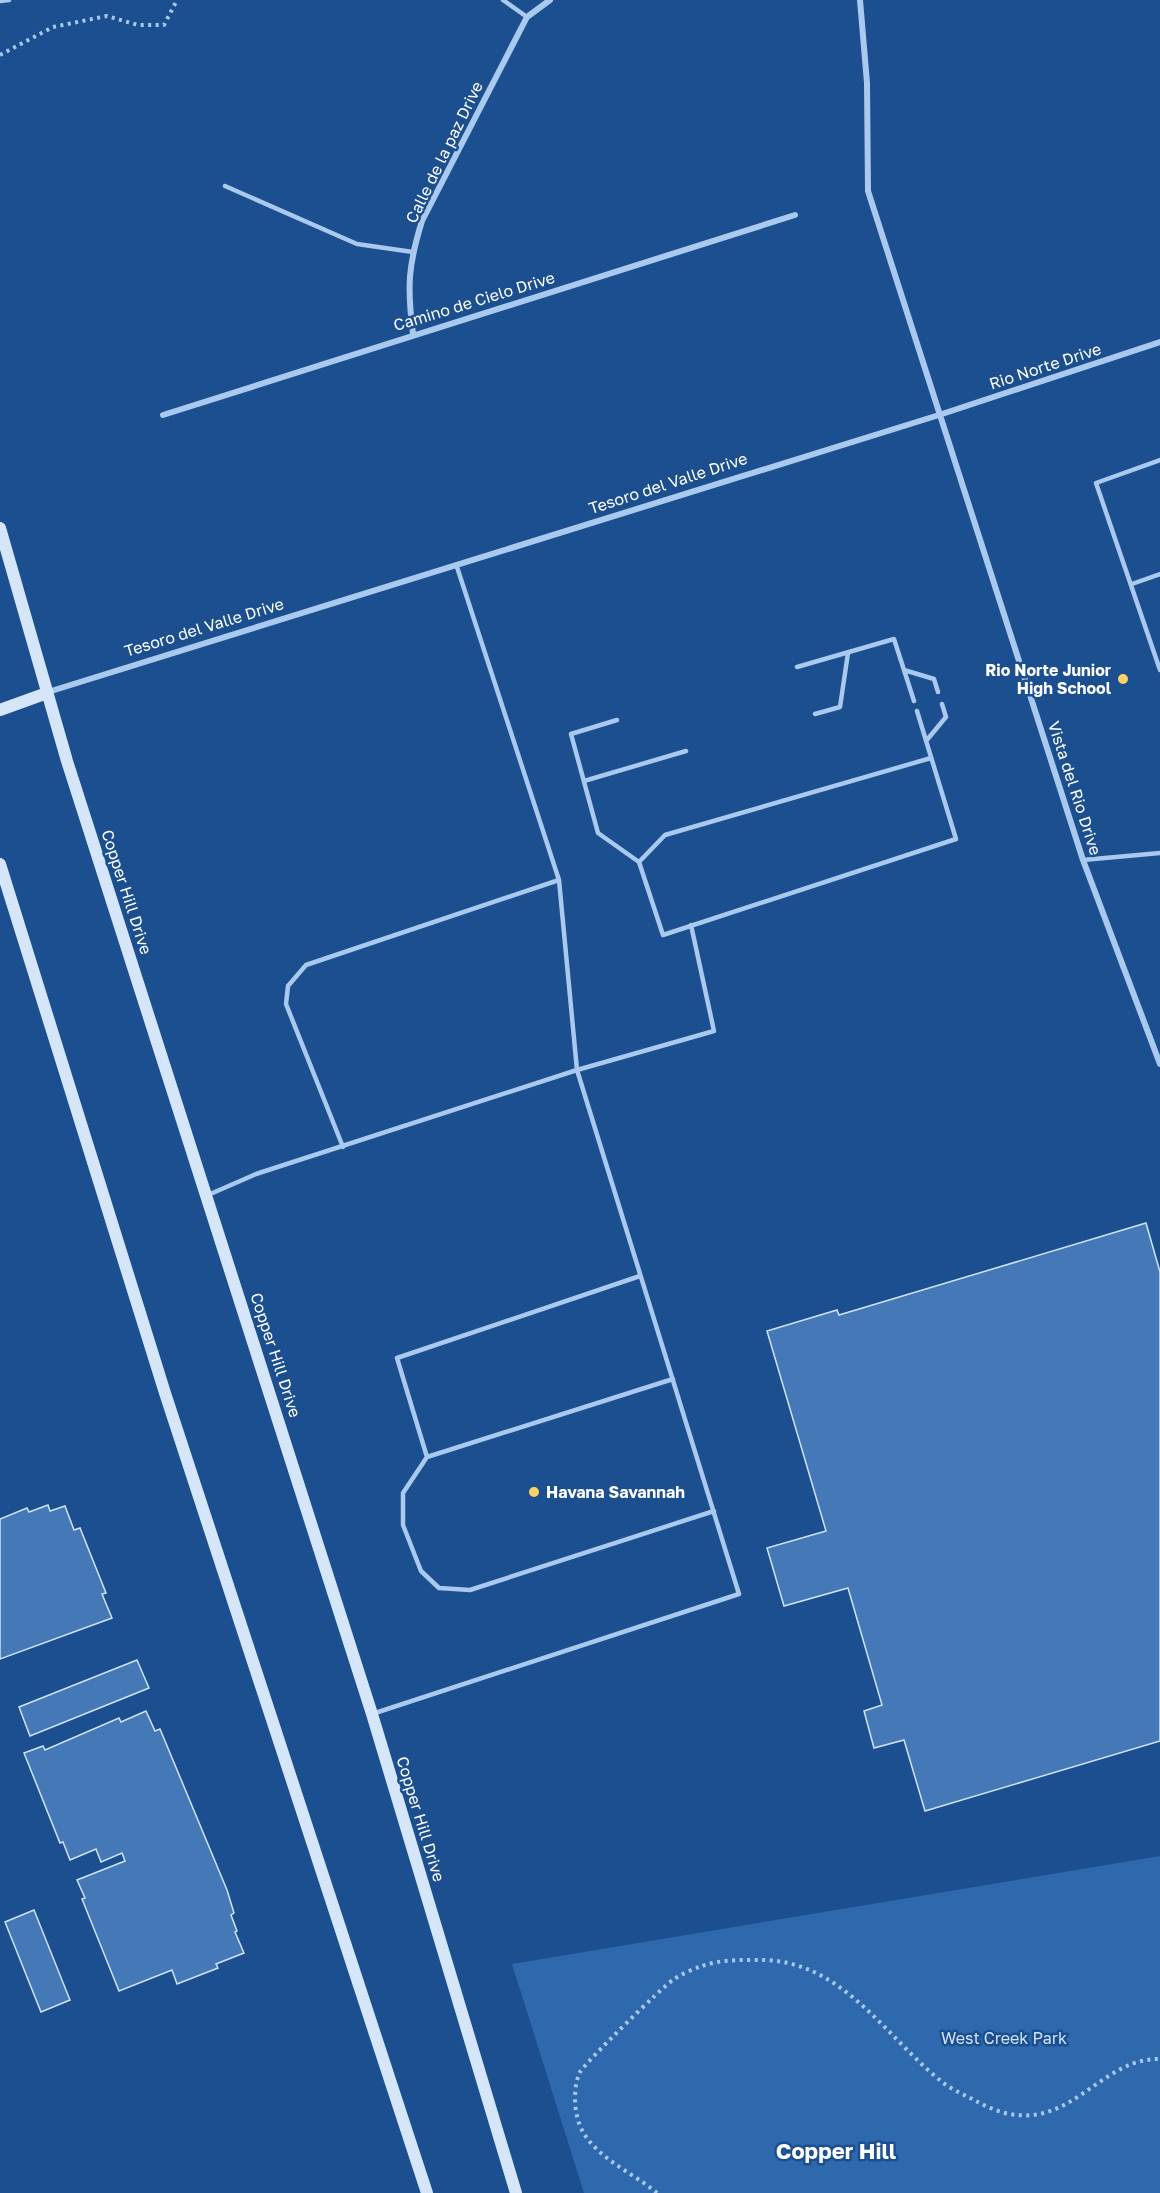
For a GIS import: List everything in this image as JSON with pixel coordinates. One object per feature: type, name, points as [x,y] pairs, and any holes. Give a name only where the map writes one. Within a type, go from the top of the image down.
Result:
[{"type":"main road","name":"Copper Hill Drive","points":[[0,528],[46,693],[372,1714],[516,2193]]},
{"type":"main road","name":"Tesoro del Valle Drive","points":[[0,710],[46,693]]},
{"type":"main road","points":[[0,864],[169,1405],[427,2193]]},
{"type":"street","name":"Calle de la paz Drive","points":[[413,334],[408,291],[413,252],[422,221],[527,17],[550,0]]},
{"type":"street","points":[[860,0],[867,83],[868,191],[939,415]]},
{"type":"street","name":"Camino de Cielo Drive","points":[[163,415],[795,215]]},
{"type":"street","name":"Rio Norte Drive","points":[[939,415],[1160,342]]},
{"type":"street","name":"Tesoro del Valle Drive","points":[[46,693],[457,567],[939,415]]},
{"type":"street","name":"Vista del Rio Drive","points":[[939,415],[1083,860],[1160,1064]]},
{"type":"lane","points":[[0,1],[9,0]]},
{"type":"lane","points":[[503,0],[527,17]]},
{"type":"lane","points":[[225,186],[357,244],[413,252]]},
{"type":"lane","points":[[1160,460],[1096,483],[1160,670]]},
{"type":"lane","points":[[372,1714],[740,1594],[577,1070],[559,880],[457,567]]},
{"type":"lane","points":[[1132,584],[1160,574]]},
{"type":"lane","points":[[797,667],[894,639],[914,701]]},
{"type":"lane","points":[[815,714],[840,707],[848,653]]},
{"type":"lane","points":[[904,669],[934,678],[938,692]]},
{"type":"lane","points":[[926,741],[946,717],[942,704]]},
{"type":"lane","points":[[616,720],[571,734],[598,833],[639,862],[663,935],[956,839],[917,711]]},
{"type":"lane","points":[[584,781],[686,751]]},
{"type":"lane","points":[[639,862],[665,835],[931,758]]},
{"type":"lane","points":[[1083,860],[1160,853]]},
{"type":"lane","points":[[343,1147],[286,1004],[288,986],[306,965],[559,880]]},
{"type":"lane","points":[[208,1195],[256,1174],[577,1070],[714,1031],[691,925]]},
{"type":"lane","points":[[427,1457],[397,1358],[640,1276]]},
{"type":"lane","points":[[673,1379],[427,1457],[403,1493],[403,1525],[421,1571],[439,1588],[470,1590],[714,1511]]},
{"type":"path","points":[[0,55],[53,27],[107,16],[138,25],[164,25],[177,0]]},
{"type":"path","points":[[657,2193],[612,2162],[590,2142],[577,2118],[575,2091],[581,2070],[673,1980],[703,1965],[729,1961],[766,1960],[794,1964],[827,1979],[862,2003],[919,2062],[948,2087],[987,2107],[1016,2115],[1041,2114],[1065,2106],[1114,2072],[1137,2060],[1160,2059]]},
{"type":"green space","name":"West Creek Park","points":[[1160,1856],[1160,2193],[584,2193],[512,1964]]},
{"type":"building","points":[[1146,1223],[1160,1272],[1160,1741],[925,1811],[904,1740],[874,1748],[864,1711],[882,1705],[848,1588],[784,1606],[767,1548],[826,1531],[767,1331],[837,1310],[839,1315]]},
{"type":"building","points":[[48,1505],[50,1511],[65,1506],[74,1530],[80,1528],[106,1593],[102,1594],[112,1618],[0,1659],[0,1519],[27,1508],[29,1512]]},
{"type":"building","points":[[137,1660],[149,1688],[30,1736],[19,1707]]},
{"type":"building","points":[[146,1711],[155,1731],[160,1729],[227,1890],[234,1913],[231,1915],[237,1931],[235,1932],[244,1953],[216,1964],[218,1968],[177,1984],[172,1970],[119,1991],[82,1899],[85,1898],[77,1880],[125,1861],[122,1853],[101,1862],[96,1849],[70,1860],[63,1842],[60,1843],[24,1753],[43,1746],[45,1750],[119,1718],[121,1722]]},
{"type":"building","points":[[34,1910],[70,2000],[41,2012],[5,1922]]},
{"type":"place","name":"Rio Norte Junior High School","points":[[1123,679]]},
{"type":"place","name":"Havana Savannah","points":[[534,1492]]},
{"type":"district","name":"Copper Hill","points":[[836,2150]]}]
